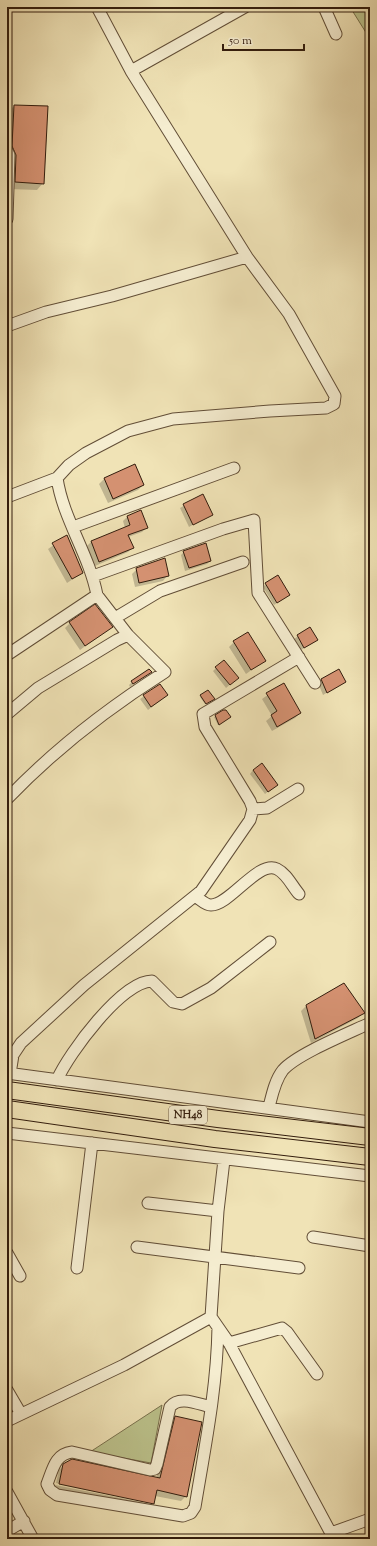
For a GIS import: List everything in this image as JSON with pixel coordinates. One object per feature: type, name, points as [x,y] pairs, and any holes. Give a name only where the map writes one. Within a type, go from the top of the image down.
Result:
[{"type":"highway","name":"NH48","points":[[7,1090],[218,1119],[370,1137]]},
{"type":"highway","name":"NH48","points":[[7,1109],[215,1139],[370,1157]]},
{"type":"street","points":[[7,497],[58,478],[70,465],[86,453],[128,431],[173,419],[326,408],[334,404],[335,396],[293,321],[247,257],[131,71],[97,7]]},
{"type":"street","points":[[131,71],[245,7]]},
{"type":"street","points":[[324,7],[336,34]]},
{"type":"street","points":[[7,151],[9,156],[7,219]]},
{"type":"street","points":[[7,326],[46,312],[112,296],[247,257]]},
{"type":"street","points":[[73,527],[234,468]]},
{"type":"street","points":[[7,800],[24,781],[112,707],[165,672],[128,635],[97,595],[93,576],[60,498],[58,478]]},
{"type":"street","points":[[93,576],[223,529],[254,520],[258,593],[315,683]]},
{"type":"street","points":[[115,618],[160,591],[243,562]]},
{"type":"street","points":[[7,655],[97,595]]},
{"type":"street","points":[[7,714],[38,688],[117,640],[128,635]]},
{"type":"street","points":[[299,656],[203,714],[205,727],[241,786],[253,809],[250,820],[201,891],[84,985],[21,1043],[12,1055],[8,1074],[269,1107],[370,1122]]},
{"type":"street","points":[[253,809],[267,808],[298,789]]},
{"type":"street","points":[[195,896],[206,904],[216,904],[255,875],[266,869],[275,868],[284,873],[299,894]]},
{"type":"street","points":[[57,1080],[64,1066],[92,1027],[127,992],[144,981],[152,981],[173,1002],[182,1004],[211,988],[270,942]]},
{"type":"street","points":[[269,1107],[273,1091],[283,1071],[295,1059],[370,1023]]},
{"type":"street","points":[[7,1133],[224,1160],[370,1176]]},
{"type":"street","points":[[77,1268],[92,1144]]},
{"type":"street","points":[[224,1160],[214,1257],[211,1317],[230,1343],[333,1536],[370,1519]]},
{"type":"street","points":[[148,1203],[218,1211]]},
{"type":"street","points":[[313,1237],[370,1246]]},
{"type":"street","points":[[137,1247],[299,1268]]},
{"type":"street","points":[[7,1253],[20,1276]]},
{"type":"street","points":[[7,1421],[124,1365],[211,1317]]},
{"type":"street","points":[[211,1407],[181,1400],[174,1402],[170,1407],[155,1469],[150,1470],[72,1452],[64,1453],[57,1458],[47,1484],[50,1490],[57,1495],[183,1516],[191,1513],[195,1506],[211,1407],[218,1358],[218,1327]]},
{"type":"street","points":[[230,1343],[282,1328],[287,1332],[317,1374]]},
{"type":"street","points":[[7,1390],[22,1414]]},
{"type":"street","points":[[7,1492],[33,1539]]},
{"type":"street","points":[[7,1531],[24,1521]]},
{"type":"green space","points":[[350,7],[370,7],[370,39]]},
{"type":"green space","points":[[162,1405],[151,1463],[90,1452]]},
{"type":"building","points":[[14,105],[48,106],[44,184],[15,182],[16,155],[12,146]]},
{"type":"building","points":[[135,464],[144,485],[113,499],[104,478]]},
{"type":"building","points":[[203,494],[213,515],[193,525],[183,504]]},
{"type":"building","points":[[141,510],[148,528],[128,535],[134,548],[99,562],[91,541],[130,525],[127,516]]},
{"type":"building","points":[[67,535],[83,573],[72,579],[52,543]]},
{"type":"building","points":[[206,543],[211,561],[189,568],[183,551]]},
{"type":"building","points":[[165,558],[169,576],[139,583],[136,568]]},
{"type":"building","points":[[278,575],[290,595],[277,603],[265,583]]},
{"type":"building","points":[[95,604],[113,627],[85,646],[69,622]]},
{"type":"building","points":[[310,627],[318,640],[304,648],[297,635]]},
{"type":"building","points":[[248,632],[266,661],[251,670],[233,641]]},
{"type":"building","points":[[224,660],[239,678],[230,685],[215,667]]},
{"type":"building","points":[[149,669],[152,672],[133,684],[131,681]]},
{"type":"building","points":[[339,669],[346,682],[327,693],[321,679]]},
{"type":"building","points":[[284,683],[301,713],[277,727],[271,715],[277,711],[266,693]]},
{"type":"building","points":[[160,684],[168,695],[151,707],[143,695]]},
{"type":"building","points":[[208,690],[215,699],[206,704],[200,695]]},
{"type":"building","points":[[223,710],[226,710],[231,717],[219,725],[215,715]]},
{"type":"building","points":[[262,763],[278,785],[268,792],[253,770]]},
{"type":"building","points":[[344,983],[365,1013],[315,1039],[306,1005]]},
{"type":"building","points":[[175,1416],[202,1422],[187,1497],[157,1490],[154,1504],[59,1484],[63,1464],[72,1459],[160,1478]]}]
